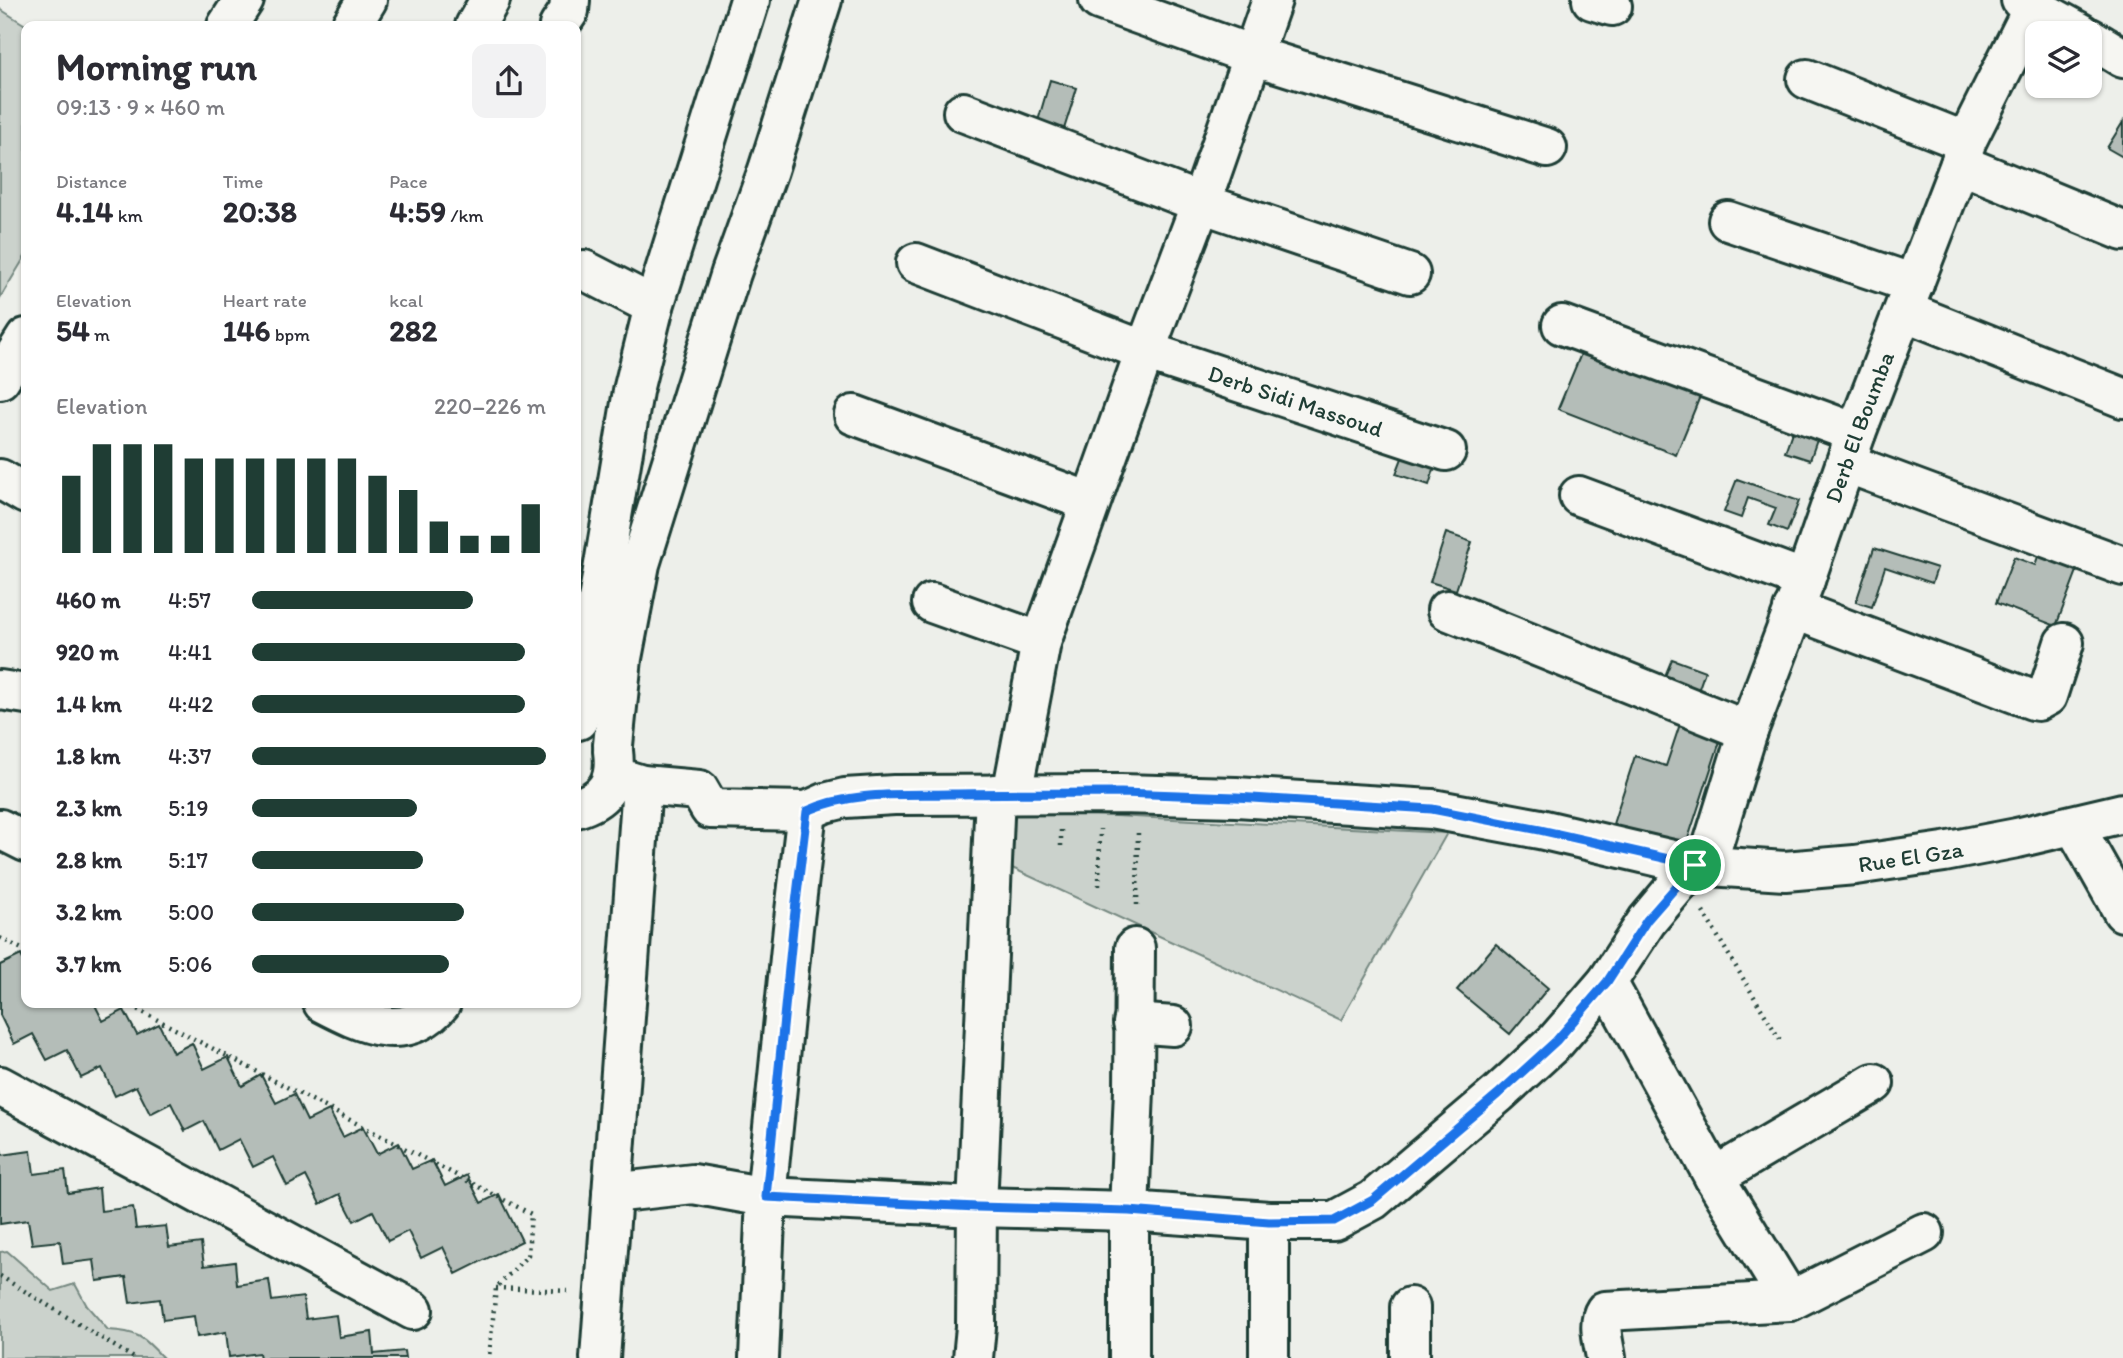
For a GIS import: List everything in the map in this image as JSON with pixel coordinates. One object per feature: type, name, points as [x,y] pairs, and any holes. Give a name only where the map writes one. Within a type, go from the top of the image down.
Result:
[{"type":"street","points":[[230,21],[244,0]]},
{"type":"street","points":[[354,21],[367,0]]},
{"type":"street","points":[[478,21],[490,0]]},
{"type":"street","points":[[562,21],[569,11],[569,0]]},
{"type":"street","points":[[581,696],[632,391],[654,306],[750,0]]},
{"type":"street","points":[[600,1358],[612,1193],[623,769],[622,659],[640,564],[731,273],[768,170],[822,0]]},
{"type":"street","points":[[1099,0],[1252,55],[1547,148]]},
{"type":"street","points":[[973,1358],[976,1327],[977,1207],[1004,794],[1041,642],[1272,0]]},
{"type":"street","points":[[2030,2],[2061,21]]},
{"type":"street","name":"Derb El Boumba","points":[[1695,871],[1963,153],[2030,2]]},
{"type":"street","points":[[2102,45],[2123,58]]},
{"type":"street","points":[[1807,79],[2123,231]]},
{"type":"street","points":[[963,112],[1201,203],[1410,274]]},
{"type":"street","points":[[1728,221],[1909,298],[2123,398]]},
{"type":"street","name":"Derb Sidi Massoud","points":[[916,263],[1145,351],[1446,451]]},
{"type":"street","points":[[581,270],[654,306]]},
{"type":"street","points":[[1562,325],[2123,566]]},
{"type":"street","points":[[0,379],[21,346]]},
{"type":"street","points":[[854,415],[1090,502]]},
{"type":"street","points":[[0,479],[21,492]]},
{"type":"street","points":[[1579,496],[2033,701],[2047,696],[2064,643]]},
{"type":"street","points":[[932,603],[1041,642]]},
{"type":"street","points":[[1447,610],[1748,731]]},
{"type":"street","points":[[0,691],[21,693]]},
{"type":"street","points":[[581,722],[598,730],[623,769]]},
{"type":"street","points":[[581,806],[593,802],[606,791],[623,769]]},
{"type":"street","name":"Rue El Gza","points":[[623,769],[699,790],[710,808],[807,811],[825,803],[845,799],[894,795],[1139,794],[1432,809],[1540,830],[1695,871],[1786,872],[1854,865],[1956,850],[2123,813]]},
{"type":"street","points":[[759,1358],[766,1197],[807,811]]},
{"type":"street","points":[[2074,825],[2123,912]]},
{"type":"street","points":[[612,1193],[693,1184],[766,1197],[1129,1211],[1269,1222],[1334,1221],[1373,1200],[1556,1041],[1607,982],[1647,920],[1695,871]]},
{"type":"street","points":[[1129,1358],[1129,1211],[1134,1090],[1135,948]]},
{"type":"street","points":[[1607,982],[1713,1177],[1790,1301]]},
{"type":"street","points":[[332,1008],[376,1027],[399,1027],[420,1020],[435,1008]]},
{"type":"street","points":[[1133,1023],[1173,1026]]},
{"type":"street","points":[[1713,1177],[1874,1083]]},
{"type":"street","points":[[0,1086],[413,1310]]},
{"type":"street","points":[[1269,1222],[1269,1358]]},
{"type":"street","points":[[1606,1358],[1601,1322],[1605,1311],[1790,1301],[1924,1233]]},
{"type":"street","points":[[1410,1307],[1410,1358]]},
{"type":"path","points":[[1137,905],[1139,794]]},
{"type":"path","points":[[1100,821],[1100,886]]},
{"type":"path","points":[[1695,871],[1780,1040]]},
{"type":"path","points":[[0,938],[21,948]]},
{"type":"path","points":[[135,1008],[531,1214],[528,1255],[496,1288],[489,1358]]},
{"type":"path","points":[[0,1276],[124,1356],[134,1358]]},
{"type":"path","points":[[496,1288],[546,1291]]},
{"type":"shaded area","points":[[0,9],[21,22],[21,263],[0,298]]},
{"type":"shaded area","points":[[999,810],[1447,833],[1341,1020],[997,861]]},
{"type":"shaded area","points":[[7,1251],[53,1291],[75,1284],[87,1306],[108,1330],[139,1336],[163,1358],[0,1358],[0,1252]]},
{"type":"building","points":[[1050,80],[1077,88],[1064,129],[1038,121]]},
{"type":"building","points":[[2123,122],[2123,157],[2107,148]]},
{"type":"building","points":[[1583,349],[1701,394],[1676,455],[1558,409]]},
{"type":"building","points":[[1792,432],[1817,440],[1810,460],[1785,452]]},
{"type":"building","points":[[1404,453],[1436,463],[1429,485],[1396,474]]},
{"type":"building","points":[[1737,479],[1799,501],[1787,532],[1769,525],[1776,508],[1748,498],[1741,518],[1724,512]]},
{"type":"building","points":[[1446,533],[1472,542],[1456,590],[1430,582]]},
{"type":"building","points":[[1874,548],[1937,568],[1932,583],[1885,567],[1872,607],[1856,602]]},
{"type":"building","points":[[2041,548],[2080,563],[2056,626],[1996,603],[2014,557],[2035,565]]},
{"type":"building","points":[[1672,659],[1705,671],[1698,691],[1665,695],[1665,676]]},
{"type":"building","points":[[1681,721],[1722,735],[1684,851],[1612,827],[1635,756],[1666,766]]},
{"type":"building","points":[[1496,944],[1548,988],[1510,1034],[1457,990]]},
{"type":"building","points":[[21,955],[21,1008],[96,1008],[103,1021],[124,1010],[137,1035],[159,1024],[173,1053],[192,1043],[204,1069],[228,1057],[242,1086],[261,1075],[276,1103],[294,1094],[307,1121],[329,1110],[343,1137],[363,1127],[377,1154],[399,1143],[412,1169],[432,1160],[445,1186],[467,1175],[481,1203],[499,1194],[522,1241],[456,1274],[443,1247],[421,1258],[408,1231],[388,1241],[373,1211],[354,1221],[340,1194],[320,1204],[306,1176],[287,1186],[273,1157],[253,1167],[239,1139],[218,1150],[204,1121],[185,1131],[171,1103],[150,1114],[136,1086],[115,1096],[102,1068],[81,1078],[67,1050],[47,1060],[33,1034],[14,1044],[0,1015],[0,965]]},
{"type":"building","points":[[0,1143],[2,1155],[31,1151],[34,1174],[65,1170],[68,1193],[99,1188],[101,1211],[133,1207],[136,1229],[166,1226],[169,1247],[201,1243],[204,1266],[235,1262],[237,1285],[269,1280],[272,1301],[303,1297],[306,1319],[336,1315],[339,1337],[372,1332],[374,1354],[404,1351],[405,1358],[260,1358],[259,1353],[229,1357],[226,1332],[197,1337],[194,1316],[163,1320],[160,1299],[130,1303],[126,1277],[97,1281],[94,1260],[63,1264],[60,1241],[32,1244],[28,1220],[0,1224]]},
{"type":"route","points":[[1121,793],[1432,809],[1695,865],[1684,881],[1647,920],[1607,982],[1556,1041],[1373,1200],[1334,1221],[1269,1222],[1129,1211],[766,1197],[807,811],[825,803],[894,795],[1121,793]]}]
